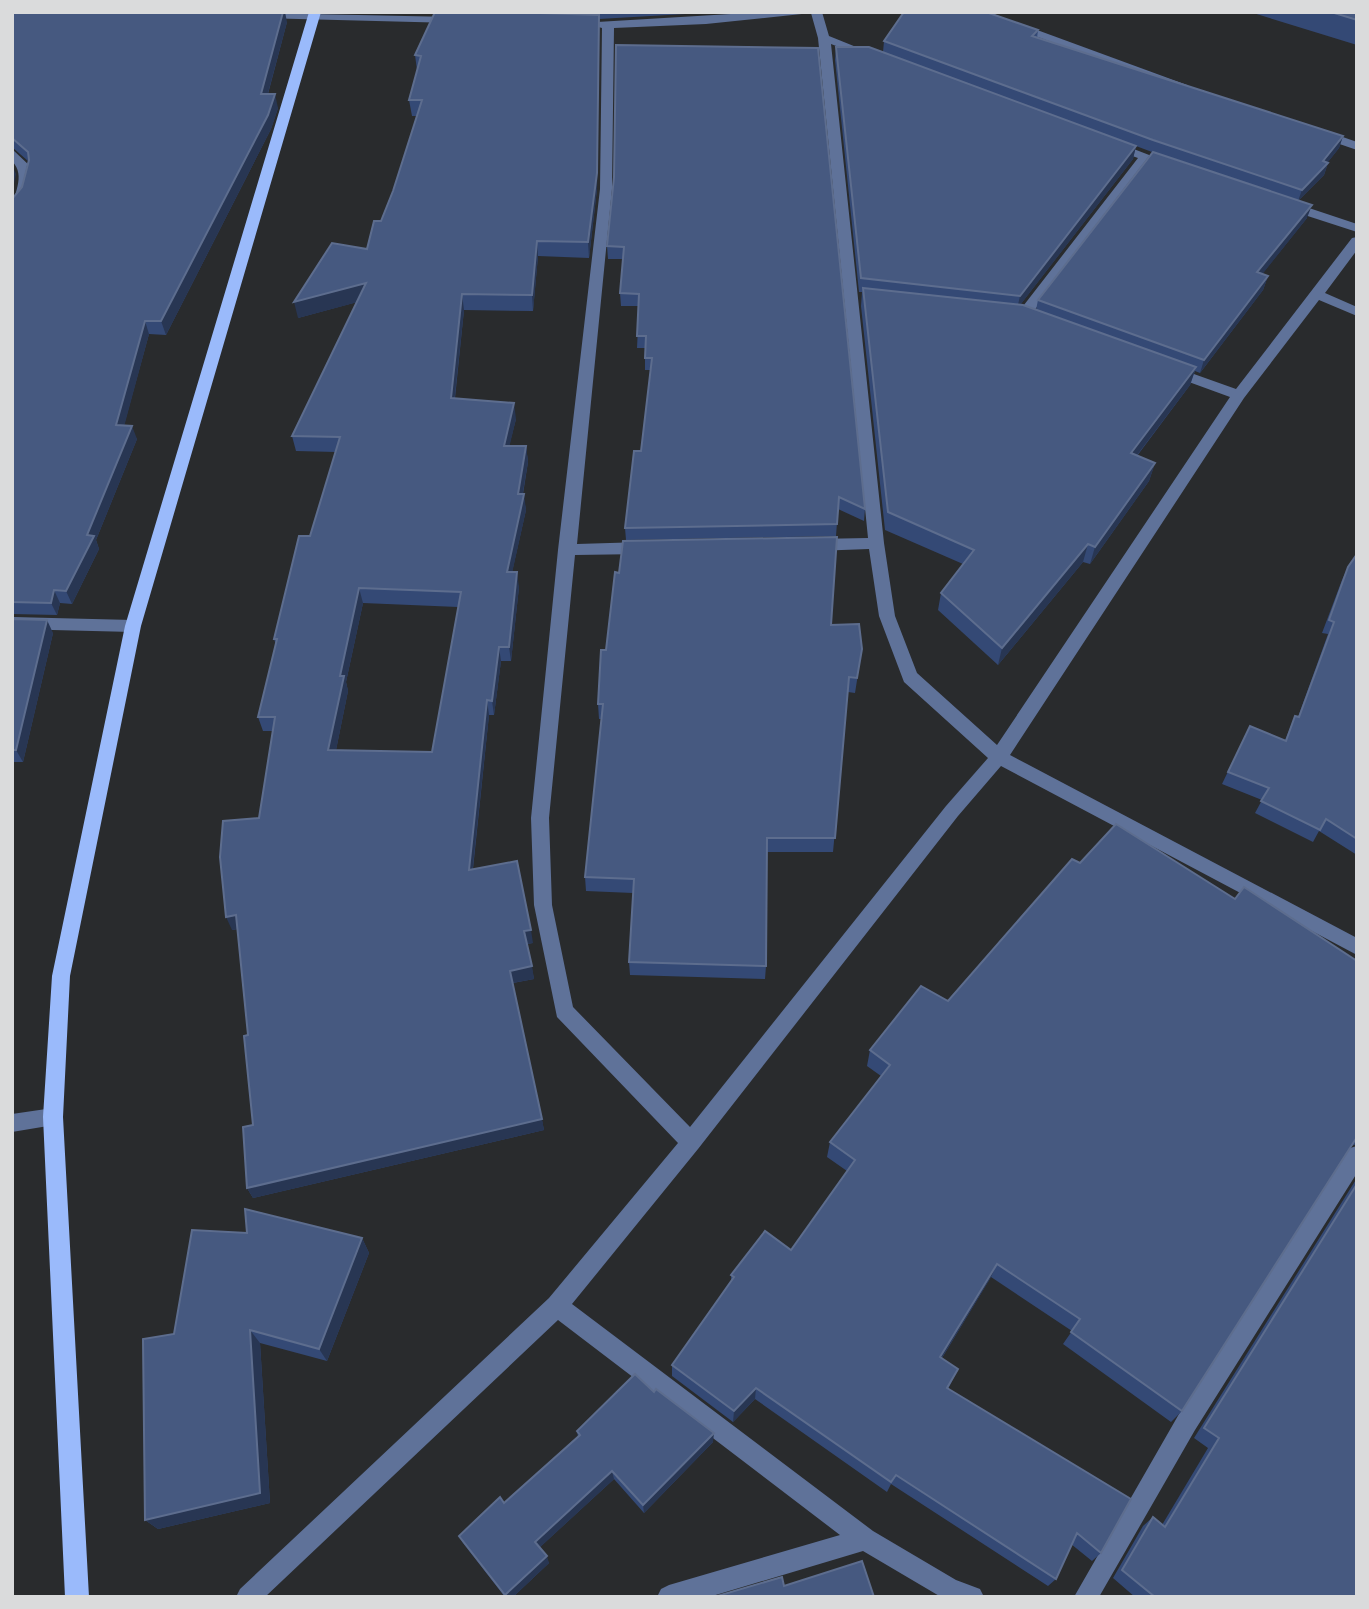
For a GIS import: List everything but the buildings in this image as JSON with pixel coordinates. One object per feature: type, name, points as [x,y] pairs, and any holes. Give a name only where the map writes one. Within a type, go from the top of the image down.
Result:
[{"type":"main road","points":[[77,1597],[53,1117],[61,976],[133,626],[314,14]]},
{"type":"street","points":[[581,24],[706,21],[806,12]]},
{"type":"street","points":[[816,12],[824,38],[857,299],[876,543],[887,615],[910,677],[999,757],[1357,947]]},
{"type":"street","points":[[976,12],[1187,87]]},
{"type":"street","points":[[247,16],[314,14],[461,21]]},
{"type":"street","points":[[608,25],[606,189],[566,550],[540,818],[543,905],[564,1011],[691,1142]]},
{"type":"street","points":[[824,38],[888,62]]},
{"type":"street","points":[[1305,128],[1357,146]]},
{"type":"street","points":[[1106,143],[1185,170]]},
{"type":"street","points":[[12,153],[25,167],[26,183],[12,209]]},
{"type":"street","points":[[1022,318],[1145,157]]},
{"type":"street","points":[[1277,202],[1357,228]]},
{"type":"street","points":[[248,1597],[557,1306],[691,1142],[952,811],[999,757],[1239,395],[1357,242]]},
{"type":"street","points":[[1317,294],[1357,312]]},
{"type":"street","points":[[1163,367],[1239,395]]},
{"type":"street","points":[[795,545],[876,543]]},
{"type":"street","points":[[566,550],[661,548]]},
{"type":"street","points":[[12,623],[133,626]]},
{"type":"street","points":[[12,1123],[53,1117]]},
{"type":"street","points":[[1086,1597],[1187,1422],[1357,1155]]},
{"type":"street","points":[[557,1306],[866,1539],[950,1589],[972,1597]]},
{"type":"street","points":[[669,1597],[866,1539]]}]
